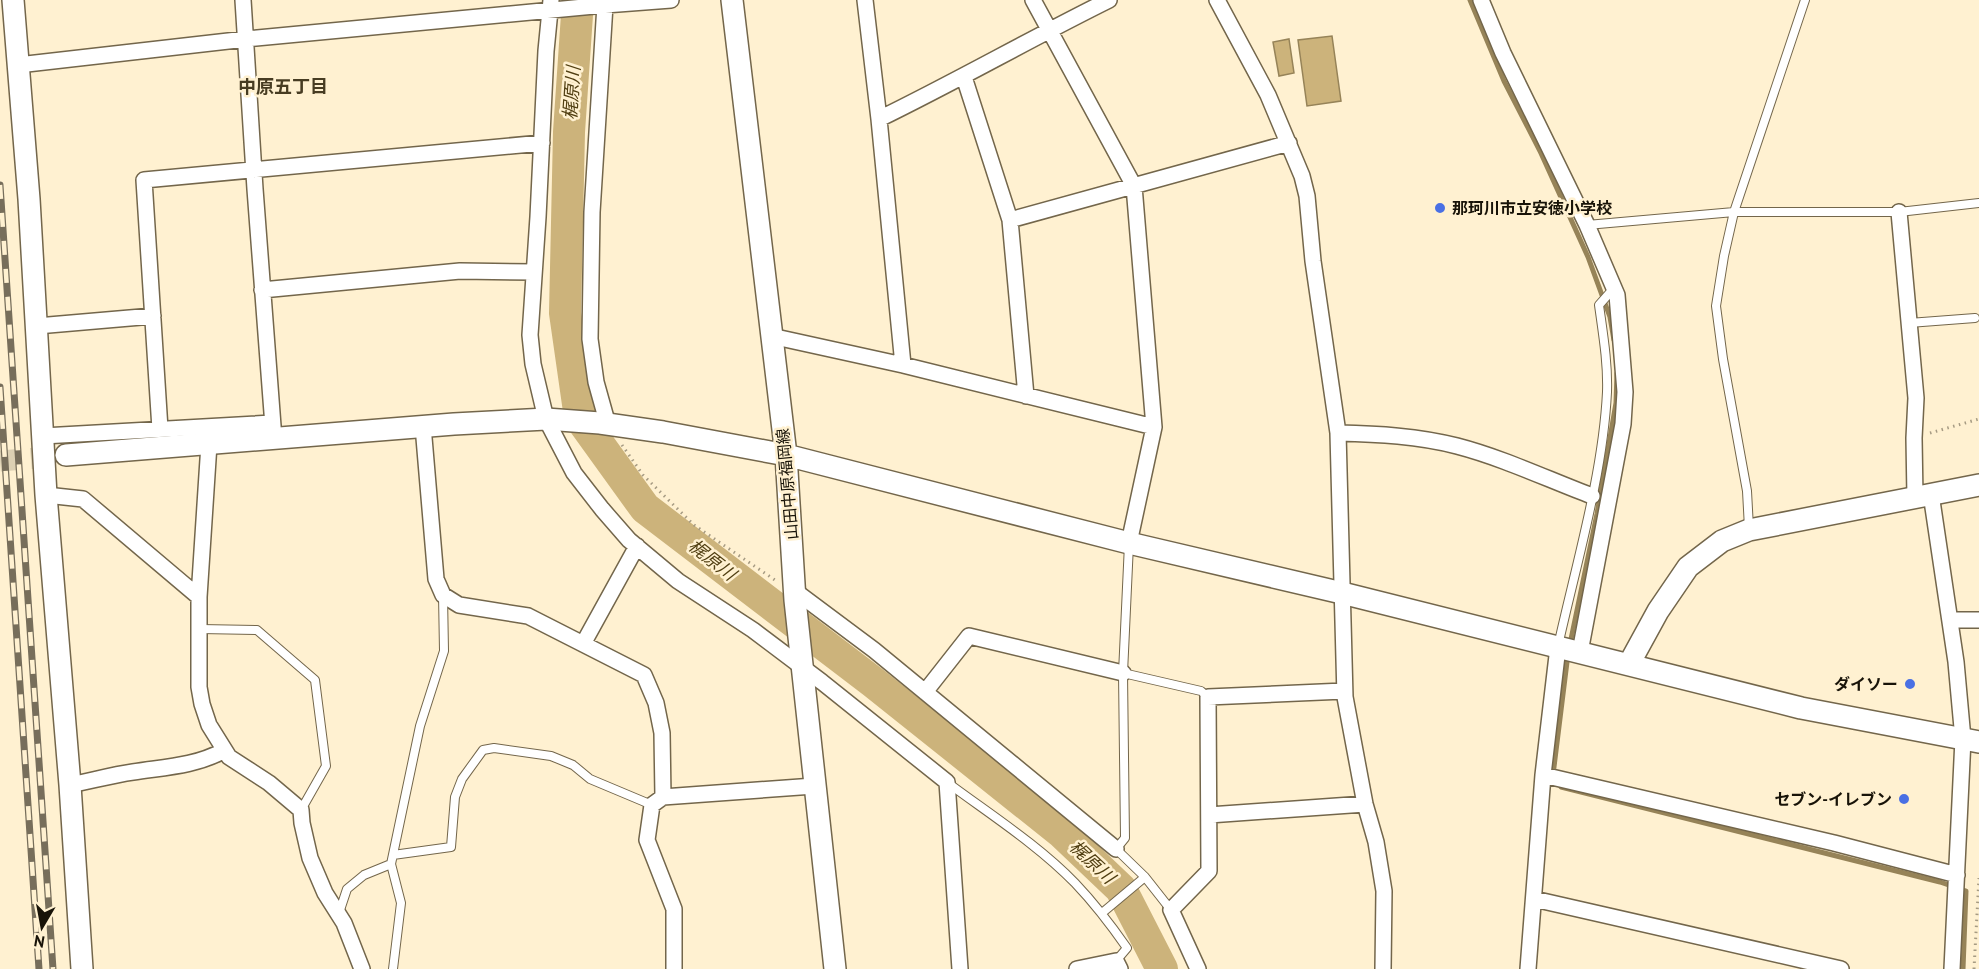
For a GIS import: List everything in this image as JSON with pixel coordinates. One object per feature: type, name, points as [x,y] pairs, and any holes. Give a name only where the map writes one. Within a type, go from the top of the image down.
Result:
[{"type":"street","points":[[13,0],[37,326],[46,495],[70,785],[82,969]]},
{"type":"street","points":[[243,0],[273,431]]},
{"type":"street","points":[[18,65],[551,6],[671,0]]},
{"type":"street","name":"山田中原福岡線","points":[[732,0],[786,455],[795,595],[835,969]]},
{"type":"street","points":[[865,0],[903,365]]},
{"type":"street","points":[[1033,0],[1134,186],[1154,427],[1129,543]]},
{"type":"street","points":[[879,119],[1110,0]]},
{"type":"street","points":[[1217,0],[1268,95],[1302,176],[1307,196],[1313,261],[1338,433],[1344,691],[1350,733],[1365,804],[1376,842],[1384,891],[1383,969]]},
{"type":"street","points":[[1481,0],[1503,53],[1587,225],[1617,296],[1625,392],[1623,424],[1580,652]]},
{"type":"street","points":[[604,424],[590,339],[592,212],[605,3]]},
{"type":"street","points":[[551,6],[546,51],[530,335],[533,364],[550,419],[574,473],[602,509],[637,546],[678,581],[802,659],[947,782],[960,969]]},
{"type":"street","points":[[964,77],[1010,220],[1026,396]]},
{"type":"street","points":[[160,429],[144,180],[542,142]]},
{"type":"street","points":[[1010,220],[1289,143]]},
{"type":"street","points":[[1899,212],[1916,398],[1914,438],[1923,496],[1950,620],[1971,741],[1957,875],[1952,969]]},
{"type":"street","points":[[262,290],[460,271],[534,272]]},
{"type":"street","points":[[37,326],[153,316]]},
{"type":"street","points":[[771,336],[903,365],[1154,427]]},
{"type":"street","points":[[43,436],[160,429],[273,431],[550,419],[663,432],[786,455],[1129,543],[1342,593],[1801,708],[1971,741]]},
{"type":"street","points":[[423,426],[436,579],[443,595],[459,605],[528,615],[644,675],[656,703],[662,733],[658,801],[647,840],[674,909],[674,969]]},
{"type":"street","points":[[66,455],[209,444],[273,431]]},
{"type":"street","points":[[1338,433],[1390,435],[1456,446],[1492,457],[1592,496]]},
{"type":"street","points":[[209,444],[199,597],[199,687],[202,704],[209,725],[223,751],[301,810],[310,858],[325,893],[344,923],[362,969]]},
{"type":"street","points":[[1629,664],[1658,611],[1688,567],[1722,541],[1749,530],[1979,485]]},
{"type":"street","points":[[46,495],[83,499],[199,597]]},
{"type":"street","points":[[584,644],[637,546]]},
{"type":"street","points":[[795,595],[925,692],[1116,849]]},
{"type":"street","points":[[1950,620],[1979,620]]},
{"type":"street","points":[[925,692],[969,636],[1124,673]]},
{"type":"street","points":[[1528,969],[1543,775],[1558,647]]},
{"type":"street","points":[[1198,969],[1171,910],[1209,871],[1208,697],[1344,691]]},
{"type":"street","points":[[70,785],[131,772],[184,765],[206,760],[223,751]]},
{"type":"street","points":[[1543,775],[1834,843],[1957,875]]},
{"type":"street","points":[[658,801],[814,786]]},
{"type":"street","points":[[1209,815],[1365,804]]},
{"type":"street","points":[[1534,899],[1819,966],[1841,969]]},
{"type":"street","points":[[1077,969],[1118,965]]},
{"type":"lane","points":[[1749,530],[1747,491],[1723,359],[1716,306],[1734,212],[1805,0]]},
{"type":"lane","points":[[1587,225],[1734,212],[1899,212],[1979,203]]},
{"type":"lane","points":[[1558,647],[1592,496],[1606,393],[1606,360],[1599,305],[1614,288]]},
{"type":"lane","points":[[1909,323],[1974,318]]},
{"type":"lane","points":[[1129,543],[1124,673],[1125,838],[1116,849],[1171,910]]},
{"type":"lane","points":[[393,969],[401,903],[391,864],[420,726],[444,651],[443,595]]},
{"type":"lane","points":[[200,628],[257,630],[315,681],[326,766],[301,810]]},
{"type":"lane","points":[[1124,673],[1201,691],[1208,697]]},
{"type":"lane","points":[[393,855],[451,847],[455,797],[462,779],[483,750],[494,748],[551,756],[573,765],[590,779],[658,801]]},
{"type":"lane","points":[[947,782],[1031,845],[1073,881],[1104,912],[1127,948],[1118,965]]},
{"type":"lane","points":[[339,914],[347,889],[364,875],[391,864]]},
{"type":"lane","points":[[1104,912],[1143,879]]},
{"type":"path","points":[[1914,438],[1979,419]]},
{"type":"path","points":[[604,424],[643,475],[694,525],[795,595]]},
{"type":"path","points":[[1974,969],[1979,878]]},
{"type":"shaded area","points":[[1332,36],[1341,101],[1307,106],[1298,40]]},
{"type":"shaded area","points":[[1289,39],[1294,73],[1279,76],[1273,42]]},
{"type":"waterway","name":"梶原川","points":[[578,0],[569,132],[565,313],[580,418],[645,508],[873,682],[1061,832],[1121,889],[1162,969]]},
{"type":"waterway","points":[[1470,0],[1504,81],[1540,151],[1588,257],[1610,317],[1614,340]]},
{"type":"waterway","points":[[1570,644],[1597,514],[1616,403],[1617,373]]},
{"type":"waterway","points":[[1553,775],[1568,654]]},
{"type":"waterway","points":[[1561,787],[1940,882],[1966,891],[1963,969]]},
{"type":"tunnel","points":[[0,461],[62,456]]},
{"type":"railway","points":[[0,185],[53,969]]},
{"type":"railway","points":[[0,387],[39,969]]},
{"type":"place","name":"那珂川市立安徳小学校","points":[[1440,208]]},
{"type":"place","name":"ダイソー","points":[[1910,684]]},
{"type":"place","name":"セブン-イレブン","points":[[1904,799]]},
{"type":"district","name":"中原五丁目","points":[[283,87]]}]
